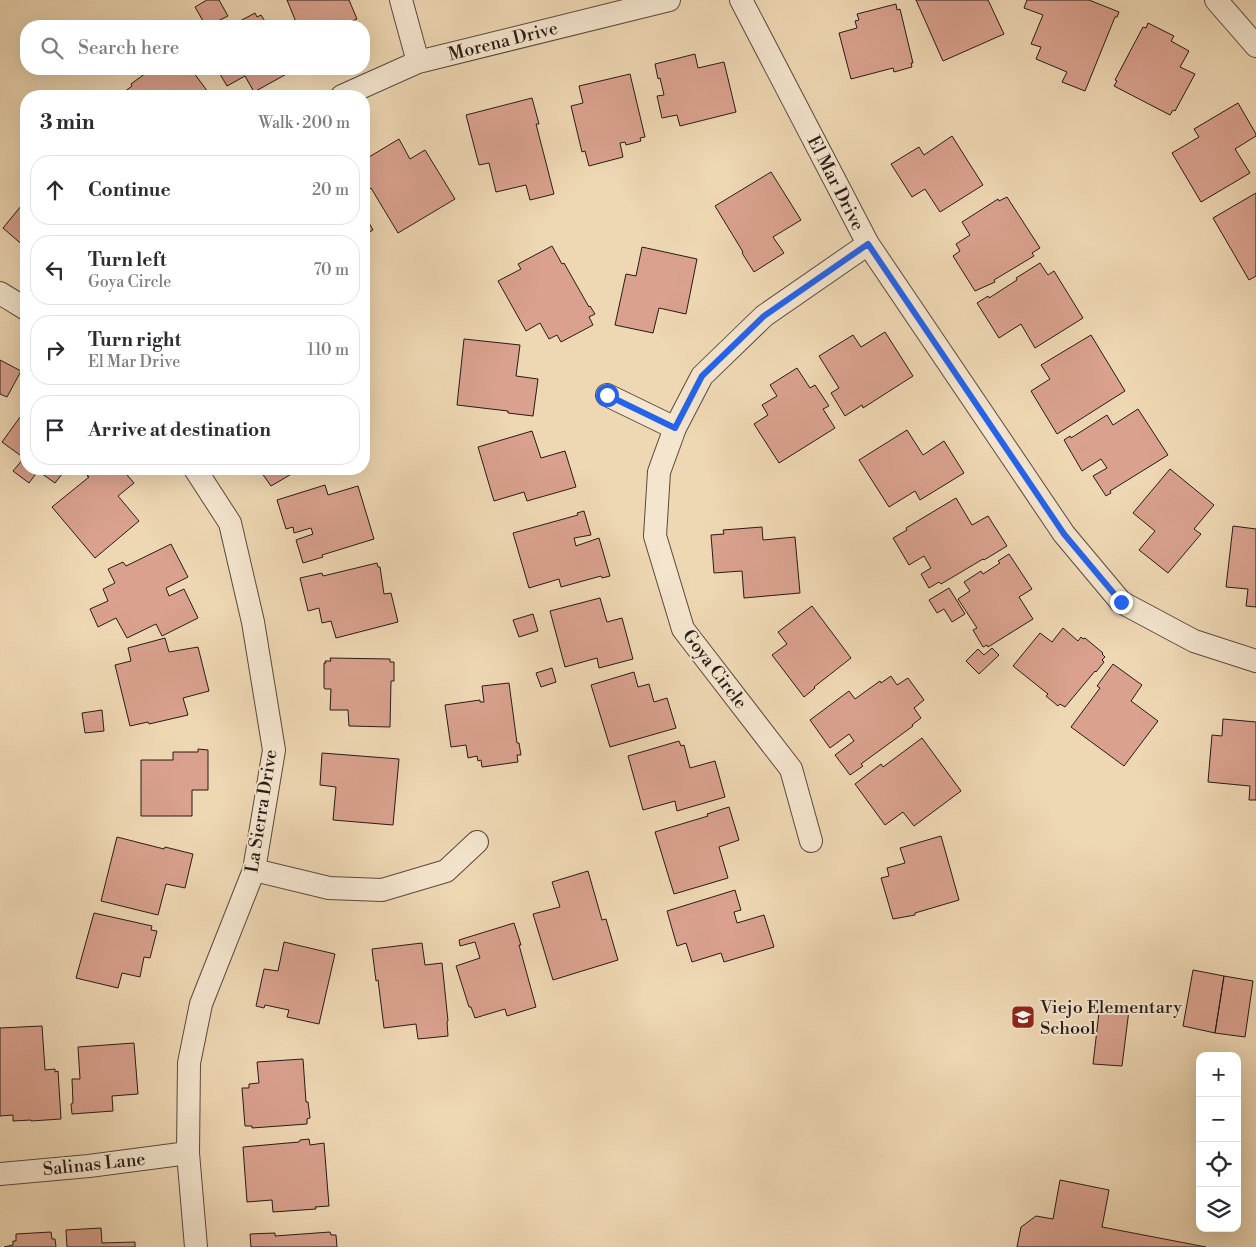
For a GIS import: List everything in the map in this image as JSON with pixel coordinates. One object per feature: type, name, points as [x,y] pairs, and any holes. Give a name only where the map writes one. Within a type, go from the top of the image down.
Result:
[{"type":"street","points":[[401,0],[418,62]]},
{"type":"street","name":"Morena Drive","points":[[355,90],[418,62],[669,0]]},
{"type":"street","name":"El Mar Drive","points":[[741,0],[868,244],[1064,534],[1121,602],[1194,641],[1256,661]]},
{"type":"street","points":[[1216,0],[1256,46]]},
{"type":"street","name":"Goya Circle","points":[[811,841],[791,769],[683,630],[655,536],[660,472],[675,428],[702,376],[764,316],[868,244]]},
{"type":"street","points":[[0,293],[20,305]]},
{"type":"street","points":[[607,395],[675,428]]},
{"type":"street","name":"La Sierra Drive","points":[[196,1247],[188,1153],[189,1063],[200,1004],[254,870],[274,750],[253,622],[230,524],[199,475]]},
{"type":"street","points":[[254,870],[329,888],[382,890],[446,871],[477,842]]},
{"type":"street","name":"Salinas Lane","points":[[0,1174],[90,1166],[188,1153]]},
{"type":"building","points":[[207,0],[219,0],[228,16],[220,20],[203,20],[195,7]]},
{"type":"building","points":[[287,0],[349,0],[357,19],[355,20],[295,20]]},
{"type":"building","points":[[916,0],[988,0],[1004,34],[943,61]]},
{"type":"building","points":[[1027,0],[1089,0],[1119,12],[1117,17],[1115,17],[1085,91],[1062,82],[1067,72],[1036,59],[1041,47],[1031,44],[1043,15],[1024,8]]},
{"type":"building","points":[[896,4],[897,10],[900,9],[913,63],[911,63],[912,67],[894,72],[893,68],[851,79],[839,33],[857,28],[855,21],[859,20],[857,14]]},
{"type":"building","points":[[255,13],[257,17],[261,15],[264,20],[242,20]]},
{"type":"building","points":[[1148,23],[1174,36],[1171,41],[1189,51],[1180,67],[1195,74],[1175,111],[1173,110],[1170,115],[1114,86],[1117,81],[1115,80],[1143,27],[1146,28]]},
{"type":"building","points":[[695,54],[698,68],[724,62],[736,112],[680,126],[677,115],[662,118],[657,96],[664,95],[655,64]]},
{"type":"building","points":[[630,74],[645,137],[640,138],[641,141],[626,145],[625,142],[620,143],[623,157],[589,166],[585,151],[582,152],[571,106],[583,103],[579,86]]},
{"type":"building","points":[[143,75],[195,75],[207,90],[127,90],[132,86],[131,84]]},
{"type":"building","points":[[221,75],[285,75],[258,90],[253,90],[245,76],[227,86]]},
{"type":"building","points":[[532,98],[539,124],[536,124],[554,194],[530,200],[526,185],[496,192],[489,163],[479,165],[466,115]]},
{"type":"building","points":[[1238,103],[1256,134],[1256,136],[1235,149],[1250,173],[1201,202],[1172,153],[1199,137],[1194,129]]},
{"type":"building","points":[[952,136],[983,185],[940,212],[925,189],[912,197],[891,164],[919,147],[924,155]]},
{"type":"building","points":[[399,139],[410,159],[425,150],[455,199],[398,233],[370,189],[370,156]]},
{"type":"building","points":[[771,172],[801,220],[773,237],[784,253],[754,272],[715,206]]},
{"type":"building","points":[[1256,193],[1256,276],[1249,280],[1213,218]]},
{"type":"building","points":[[1007,197],[1040,248],[1032,253],[1034,256],[994,280],[995,282],[975,291],[953,256],[960,251],[956,244],[970,235],[962,222],[998,199],[999,201]]},
{"type":"building","points":[[20,207],[20,243],[3,228]]},
{"type":"building","points":[[552,246],[595,314],[589,317],[593,325],[561,342],[557,335],[549,339],[540,323],[526,331],[498,281],[521,269],[518,264]]},
{"type":"building","points":[[642,247],[697,259],[686,314],[659,308],[653,333],[615,325],[626,274],[636,276]]},
{"type":"building","points":[[1040,263],[1048,275],[1054,271],[1083,318],[1035,348],[1021,324],[999,338],[977,303],[988,296],[989,298]]},
{"type":"building","points":[[885,332],[913,376],[863,408],[862,405],[845,416],[831,393],[839,388],[819,356],[853,335],[861,347]]},
{"type":"building","points":[[1091,335],[1125,391],[1057,434],[1031,391],[1050,379],[1041,365]]},
{"type":"building","points":[[464,339],[520,345],[516,376],[538,379],[533,416],[457,405]]},
{"type":"building","points":[[0,360],[20,370],[20,373],[7,397],[0,394]]},
{"type":"building","points":[[797,368],[810,388],[815,385],[829,406],[823,409],[835,428],[779,463],[754,424],[768,415],[762,405],[777,396],[770,385]]},
{"type":"building","points":[[1138,409],[1168,455],[1110,491],[1111,493],[1106,496],[1093,476],[1107,468],[1101,459],[1082,471],[1064,440],[1070,436],[1071,438],[1107,415],[1113,425]]},
{"type":"building","points":[[20,417],[20,455],[2,442]]},
{"type":"building","points":[[907,430],[923,455],[944,441],[964,473],[920,500],[915,491],[889,507],[859,460]]},
{"type":"building","points":[[532,431],[541,458],[565,451],[576,487],[527,501],[524,492],[494,501],[478,447]]},
{"type":"building","points":[[20,463],[20,475],[35,475],[29,483],[13,471]]},
{"type":"building","points":[[1170,469],[1214,505],[1194,529],[1201,534],[1168,573],[1139,550],[1155,531],[1133,513]]},
{"type":"building","points":[[44,475],[61,475],[55,483]]},
{"type":"building","points":[[127,475],[134,483],[118,496],[139,521],[95,558],[52,507],[89,477],[87,476]]},
{"type":"building","points":[[263,475],[290,475],[271,486]]},
{"type":"building","points":[[325,485],[328,495],[358,486],[374,539],[303,563],[296,540],[313,534],[311,528],[294,533],[293,527],[286,529],[277,500]]},
{"type":"building","points":[[956,498],[972,525],[988,516],[1007,546],[941,584],[939,582],[929,588],[921,574],[931,568],[924,556],[909,565],[893,538]]},
{"type":"building","points":[[584,511],[591,535],[574,538],[576,546],[599,538],[610,576],[602,578],[601,576],[561,587],[559,579],[529,588],[513,533],[578,515],[577,513]]},
{"type":"building","points":[[1233,526],[1256,529],[1256,607],[1246,606],[1248,589],[1226,587]]},
{"type":"building","points":[[762,527],[763,540],[795,537],[800,593],[744,598],[742,571],[714,573],[711,535],[724,534],[723,530]]},
{"type":"building","points":[[171,544],[188,577],[166,588],[169,596],[184,589],[198,618],[162,636],[156,624],[127,638],[116,618],[98,627],[90,609],[108,601],[103,589],[115,583],[108,569],[123,562],[126,566]]},
{"type":"building","points":[[1009,554],[1032,589],[1019,597],[1033,619],[988,647],[987,645],[983,647],[973,630],[977,628],[958,599],[970,591],[964,582],[981,571],[983,574],[1000,563],[998,561]]},
{"type":"building","points":[[377,563],[378,567],[380,567],[384,594],[391,593],[398,622],[336,638],[331,621],[322,623],[319,608],[308,611],[300,578],[322,573],[323,576]]},
{"type":"building","points":[[949,588],[965,614],[952,622],[944,609],[937,613],[929,600]]},
{"type":"building","points":[[600,598],[607,622],[622,618],[633,659],[599,668],[597,658],[565,667],[550,611]]},
{"type":"building","points":[[812,606],[851,658],[804,697],[772,655],[787,644],[778,632]]},
{"type":"building","points":[[533,614],[538,631],[519,637],[513,620]]},
{"type":"building","points":[[1063,628],[1078,641],[1081,637],[1085,638],[1103,653],[1105,657],[1102,660],[1104,662],[1096,672],[1065,707],[1060,704],[1058,706],[1046,696],[1048,694],[1013,666],[1040,633],[1052,642]]},
{"type":"building","points":[[165,638],[169,652],[198,647],[209,691],[183,698],[188,715],[149,724],[148,722],[130,726],[115,665],[131,661],[128,648]]},
{"type":"building","points":[[992,648],[999,655],[979,674],[966,661],[978,649],[984,655]]},
{"type":"building","points":[[330,658],[390,659],[390,662],[394,662],[394,681],[391,681],[390,727],[349,726],[348,710],[330,710],[331,689],[324,688],[324,663],[326,663],[325,661],[331,661]]},
{"type":"building","points":[[1113,664],[1142,685],[1131,701],[1158,721],[1124,766],[1071,727],[1100,688],[1097,686]]},
{"type":"building","points":[[552,668],[556,682],[541,687],[536,673]]},
{"type":"building","points":[[634,672],[638,687],[649,684],[654,702],[667,698],[676,728],[610,747],[591,685]]},
{"type":"building","points":[[891,676],[897,685],[908,678],[924,700],[914,708],[921,718],[861,764],[863,766],[850,775],[835,755],[854,741],[849,734],[830,748],[810,720],[849,691],[855,699],[880,681],[881,683]]},
{"type":"building","points":[[509,683],[517,743],[519,743],[521,755],[517,755],[518,762],[482,767],[481,760],[478,761],[477,756],[468,758],[466,745],[451,747],[445,705],[480,700],[480,702],[484,702],[482,686]]},
{"type":"building","points":[[102,710],[104,731],[85,733],[82,713]]},
{"type":"building","points":[[1223,719],[1256,722],[1256,800],[1249,800],[1250,786],[1208,782],[1212,735],[1222,736]]},
{"type":"building","points":[[922,738],[961,791],[914,826],[903,812],[885,825],[855,784],[881,764],[883,767]]},
{"type":"building","points":[[679,741],[681,746],[684,745],[690,768],[715,761],[725,797],[677,811],[675,801],[643,810],[628,756]]},
{"type":"building","points":[[198,749],[208,750],[208,790],[192,790],[192,816],[141,816],[141,760],[173,760],[173,752],[198,752]]},
{"type":"building","points":[[322,753],[399,759],[393,825],[333,820],[336,787],[320,785]]},
{"type":"building","points":[[729,807],[739,840],[719,847],[728,878],[674,894],[655,832],[708,816],[707,814]]},
{"type":"building","points":[[941,836],[959,900],[915,913],[915,915],[893,919],[881,878],[889,876],[887,868],[905,863],[900,848]]},
{"type":"building","points":[[117,837],[193,854],[185,888],[166,884],[158,915],[101,901]]},
{"type":"building","points":[[588,871],[602,920],[606,919],[618,960],[553,980],[533,914],[560,907],[552,882]]},
{"type":"building","points":[[735,890],[741,910],[734,912],[737,923],[764,915],[774,947],[724,962],[721,953],[692,962],[686,943],[677,946],[667,911]]},
{"type":"building","points":[[94,913],[152,926],[151,930],[157,931],[150,958],[144,957],[140,977],[122,973],[118,988],[76,978]]},
{"type":"building","points":[[514,923],[536,1007],[507,1016],[505,1009],[475,1018],[471,1007],[469,1007],[456,966],[480,958],[475,942],[460,946],[459,940]]},
{"type":"building","points":[[284,942],[335,954],[319,1024],[287,1017],[289,1010],[265,1005],[264,1008],[256,1006],[264,969],[278,971]]},
{"type":"building","points":[[422,943],[425,965],[442,963],[448,1036],[418,1039],[416,1024],[384,1028],[372,949]]},
{"type":"building","points":[[1193,970],[1224,976],[1215,1033],[1183,1026]]},
{"type":"building","points":[[1224,976],[1253,981],[1245,1037],[1215,1033]]},
{"type":"building","points":[[1100,1004],[1129,1010],[1122,1066],[1093,1064]]},
{"type":"building","points":[[42,1026],[45,1070],[55,1069],[55,1072],[58,1071],[61,1119],[13,1121],[13,1115],[0,1116],[0,1028]]},
{"type":"building","points":[[134,1043],[138,1094],[112,1096],[113,1111],[72,1114],[72,1079],[80,1079],[78,1047]]},
{"type":"building","points":[[303,1059],[306,1102],[308,1102],[310,1118],[307,1119],[307,1124],[252,1128],[252,1126],[245,1126],[242,1088],[249,1088],[249,1084],[259,1083],[257,1062]]},
{"type":"building","points":[[309,1139],[310,1145],[324,1143],[329,1206],[315,1207],[316,1209],[273,1212],[272,1200],[247,1202],[243,1147],[299,1142],[300,1140]]},
{"type":"building","points":[[1060,1180],[1109,1190],[1102,1227],[1206,1247],[1017,1247],[1021,1227],[1036,1216],[1053,1219]]},
{"type":"building","points":[[101,1228],[102,1243],[135,1242],[135,1247],[67,1247],[66,1230]]},
{"type":"building","points":[[51,1232],[52,1239],[55,1239],[56,1247],[4,1247],[13,1245],[13,1241],[16,1241],[16,1234]]},
{"type":"building","points":[[330,1232],[331,1235],[336,1235],[337,1247],[251,1247],[250,1234],[275,1233],[275,1236]]},
{"type":"place","name":"Viejo Elementary School","points":[[1023,1017]]},
{"type":"route","points":[[607,395],[675,428],[702,376],[764,316],[868,244],[1064,534],[1121,602]]}]
